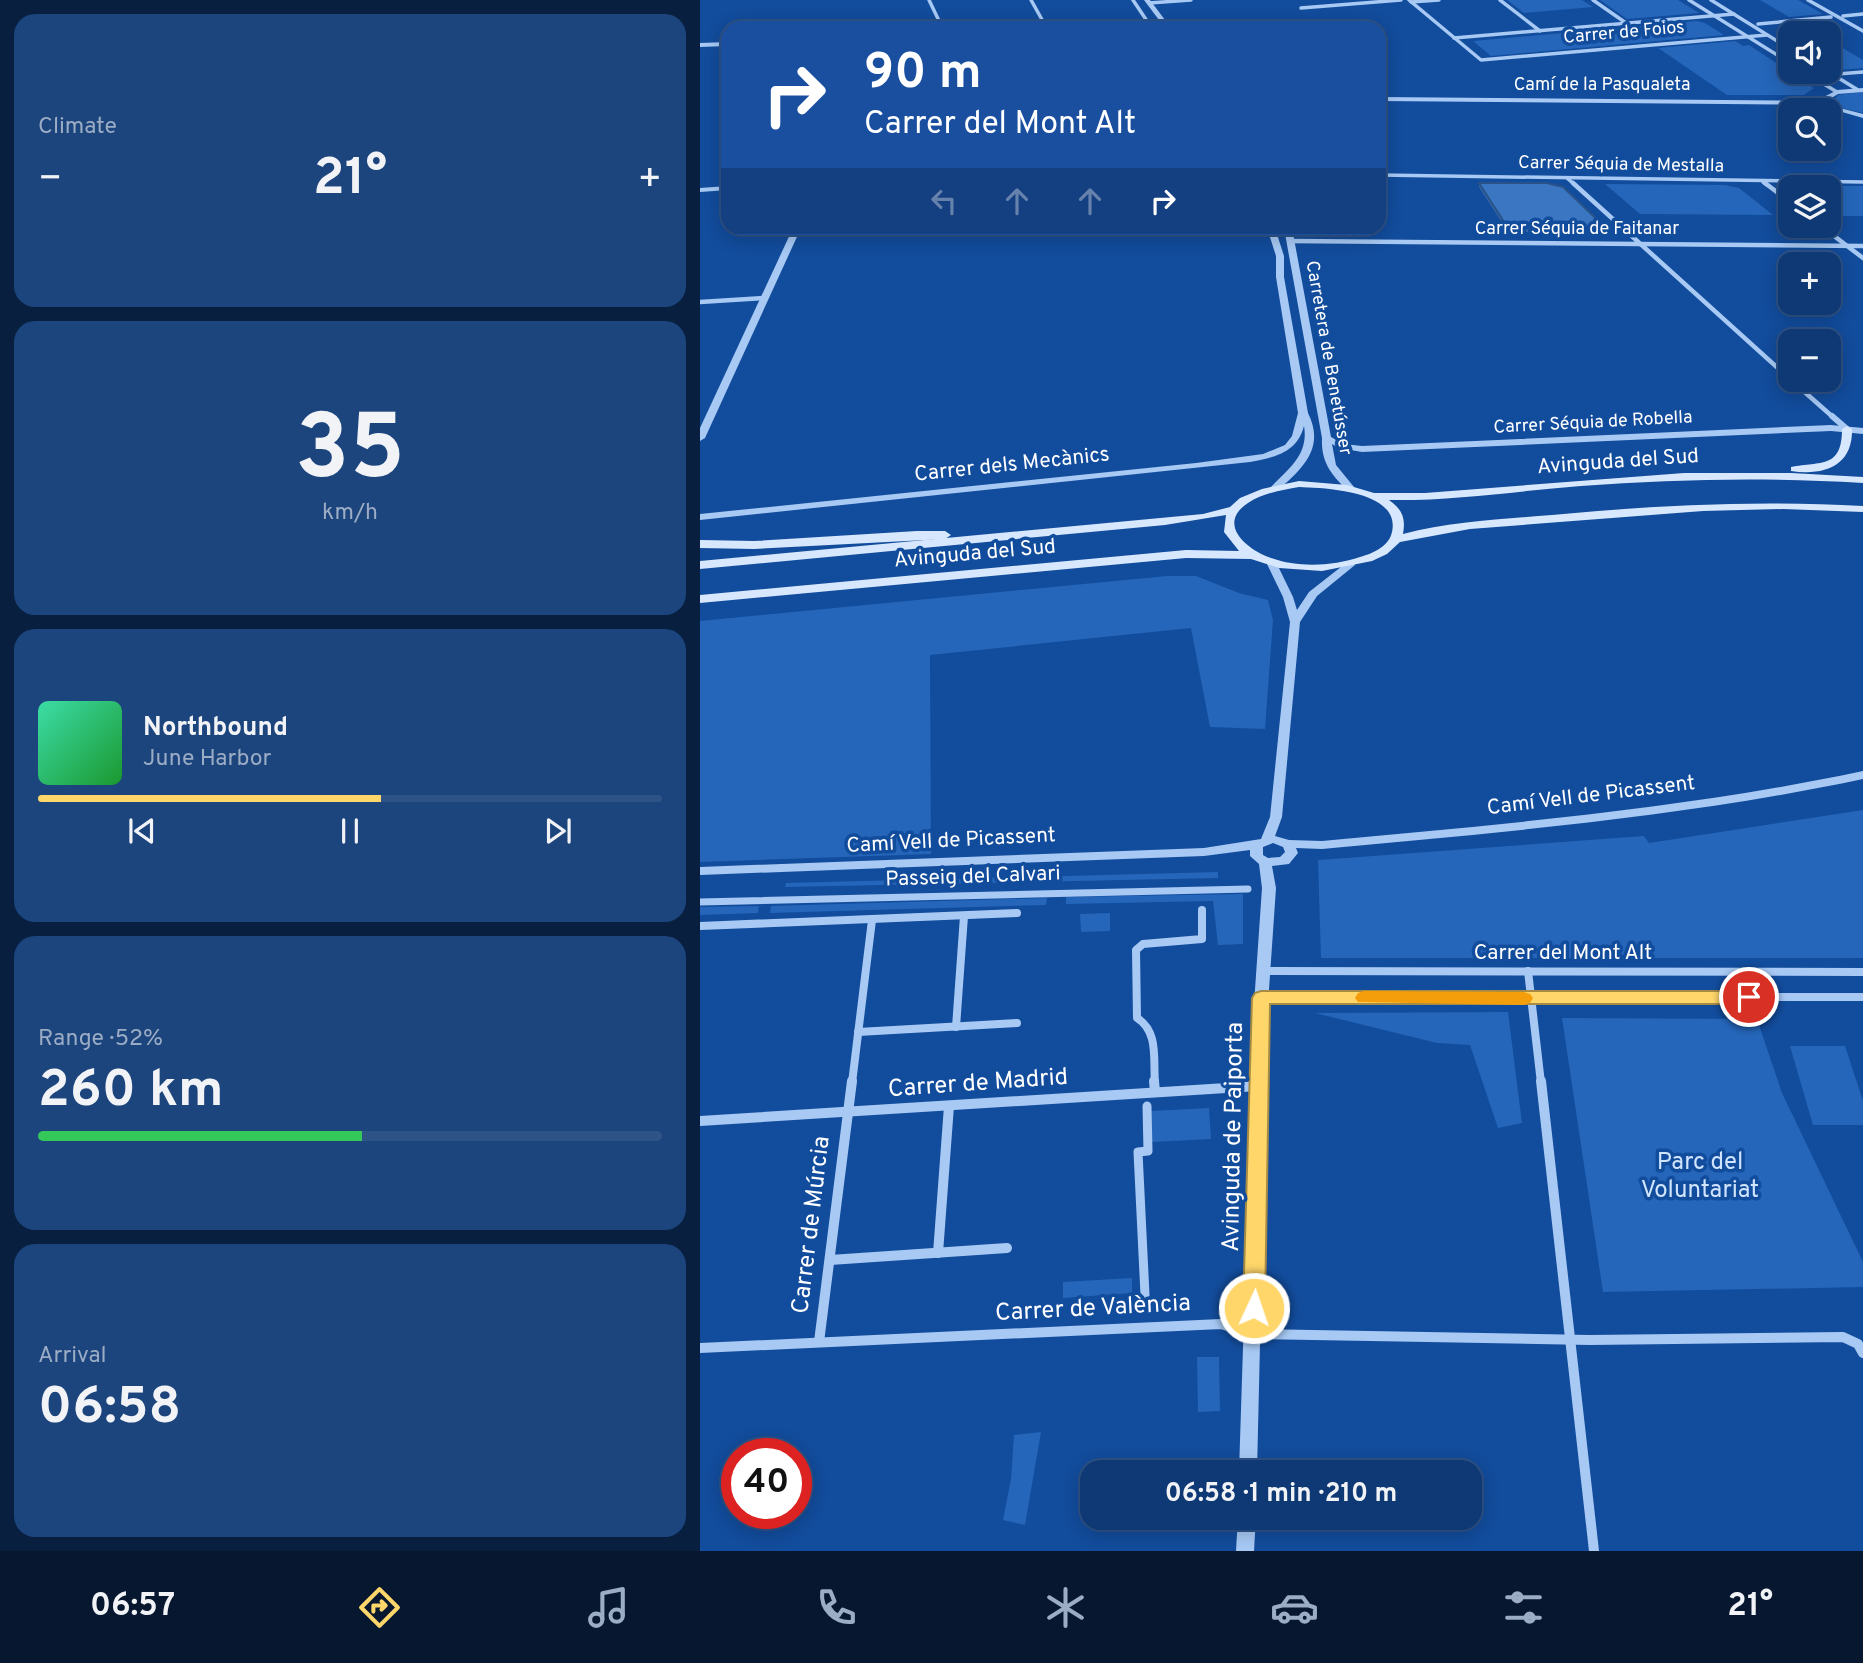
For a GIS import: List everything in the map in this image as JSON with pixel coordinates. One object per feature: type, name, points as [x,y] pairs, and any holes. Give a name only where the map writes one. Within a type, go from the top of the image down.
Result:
[{"type":"main road","points":[[1709,475],[1744,469],[1824,466],[1845,455],[1849,444],[1847,429]]},
{"type":"main road","name":"Avinguda del Sud","points":[[700,565],[1176,521],[1235,509],[1252,496],[1299,484],[1349,487],[1375,496],[1437,496],[1709,475],[1779,475],[1863,480]]},
{"type":"main road","points":[[1235,509],[1228,520],[1229,533],[1238,545],[1253,555],[1297,567],[1350,565],[1386,550],[1396,539],[1400,528],[1398,516],[1375,496]]},
{"type":"main road","points":[[1396,539],[1452,527],[1684,507],[1863,509]]},
{"type":"main road","points":[[700,544],[754,545],[917,534],[1006,537]]},
{"type":"main road","name":"Avinguda del Sud","points":[[700,599],[1186,554],[1253,555]]},
{"type":"street","points":[[929,0],[941,21]]},
{"type":"street","points":[[1031,0],[1042,21]]},
{"type":"street","points":[[1133,0],[1146,21]]},
{"type":"street","points":[[1148,2],[1191,0]]},
{"type":"street","points":[[1323,0],[1329,6]]},
{"type":"street","points":[[1301,8],[1401,0]]},
{"type":"street","points":[[1410,1],[1439,0]]},
{"type":"street","points":[[1500,0],[1540,31]]},
{"type":"street","points":[[1593,0],[1626,23]]},
{"type":"street","points":[[1689,0],[1778,55]]},
{"type":"street","points":[[1711,0],[1778,42]]},
{"type":"street","points":[[1808,0],[1863,31]]},
{"type":"street","points":[[1410,1],[1454,38],[1734,14]]},
{"type":"street","points":[[1148,2],[1163,21]]},
{"type":"street","points":[[1843,16],[1863,14]]},
{"type":"street","points":[[1758,24],[1832,17]]},
{"type":"street","name":"Carrer de Foios","points":[[1454,38],[1483,60],[1767,35]]},
{"type":"street","points":[[700,45],[721,44]]},
{"type":"street","points":[[1841,73],[1863,72]]},
{"type":"street","points":[[1841,79],[1860,90]]},
{"type":"street","points":[[1824,84],[1837,92]]},
{"type":"street","points":[[1828,98],[1837,92],[1860,90]]},
{"type":"street","name":"Camí de la Pasqualeta","points":[[1386,99],[1778,103]]},
{"type":"street","name":"Camí de la Pasqualeta","points":[[1841,111],[1863,116]]},
{"type":"street","name":"Carrer Séquia de Mestalla","points":[[1386,175],[1863,182]]},
{"type":"street","points":[[1566,178],[1778,367]]},
{"type":"street","points":[[1762,181],[1778,193]]},
{"type":"street","points":[[700,190],[721,188]]},
{"type":"street","points":[[700,438],[794,235]]},
{"type":"street","name":"Carretera de Benetússer","points":[[1273,235],[1280,256],[1280,277],[1303,413],[1309,422],[1311,437],[1305,456],[1296,470],[1275,488]]},
{"type":"street","name":"Carretera de Benetússer","points":[[1290,235],[1327,438],[1327,460],[1349,487]]},
{"type":"street","points":[[1837,238],[1863,258]]},
{"type":"street","name":"Carrer Séquia de Faitanar","points":[[1291,241],[1863,246]]},
{"type":"street","points":[[700,302],[764,298]]},
{"type":"street","points":[[1806,392],[1847,429]]},
{"type":"street","name":"Carrer dels Mecànics","points":[[700,517],[1269,456],[1285,449],[1295,439],[1303,413]]},
{"type":"street","name":"Carrer Séquia de Robella","points":[[1327,438],[1342,446],[1394,447],[1847,429],[1863,431]]},
{"type":"street","points":[[1261,850],[1276,817],[1295,622],[1289,597],[1271,562]]},
{"type":"street","points":[[1295,622],[1312,594],[1350,565]]},
{"type":"street","name":"Camí Vell de Picassent","points":[[1287,850],[1663,810],[1762,795],[1863,775]]},
{"type":"street","points":[[1276,817],[1287,850]]},
{"type":"street","points":[[1261,850],[1287,850]]},
{"type":"street","points":[[1261,850],[1287,850]]},
{"type":"street","name":"Camí Vell de Picassent","points":[[700,871],[1261,850]]},
{"type":"street","name":"Avinguda de Paiporta","points":[[1248,1460],[1261,998],[1269,888],[1261,850]]},
{"type":"street","name":"Avinguda de Paiporta","points":[[1269,888],[1287,850]]},
{"type":"street","name":"Passeig del Calvari","points":[[700,902],[1248,889]]},
{"type":"street","points":[[1155,1093],[1152,1034],[1148,1026],[1137,1018],[1136,950],[1143,944],[1202,939],[1202,910]]},
{"type":"street","name":"Passeig del Calvari","points":[[700,926],[1017,913]]},
{"type":"street","points":[[956,1027],[964,916]]},
{"type":"street","name":"Carrer de Múrcia","points":[[819,1342],[872,920]]},
{"type":"street","name":"Carrer del Mont Alt","points":[[1262,971],[1863,972]]},
{"type":"street","points":[[1528,971],[1594,1551]]},
{"type":"street","points":[[1261,998],[1863,998]]},
{"type":"street","points":[[858,1032],[1017,1023]]},
{"type":"street","name":"Carrer de Madrid","points":[[700,1121],[1259,1086]]},
{"type":"street","points":[[938,1253],[948,1106]]},
{"type":"street","points":[[1145,1295],[1138,1152],[1148,1151],[1147,1107]]},
{"type":"street","points":[[830,1260],[1007,1248]]},
{"type":"street","name":"Carrer de València","points":[[700,1348],[1221,1324],[1253,1334],[1571,1339],[1843,1337],[1858,1344],[1863,1353]]},
{"type":"street","points":[[1245,1551],[1246,1530]]},
{"type":"green space","points":[[1507,0],[1582,0],[1593,7],[1524,13]]},
{"type":"green space","points":[[1600,0],[1678,0],[1699,13],[1627,19]]},
{"type":"green space","points":[[1760,0],[1798,0],[1823,14],[1789,17]]},
{"type":"green space","points":[[1697,21],[1724,35],[1491,56],[1473,41]]},
{"type":"green space","points":[[1735,41],[1743,46],[1749,45],[1778,64],[1778,84],[1808,84],[1814,88],[1804,95],[1727,95],[1658,48]]},
{"type":"green space","points":[[1841,47],[1863,60],[1863,68],[1841,70]]},
{"type":"green space","points":[[1863,92],[1863,113],[1841,108],[1841,98],[1836,98],[1838,95]]},
{"type":"green space","points":[[1605,184],[1725,185],[1739,188],[1773,215],[1640,214]]},
{"type":"green space","points":[[1841,186],[1863,186],[1863,216],[1841,216]]},
{"type":"green space","points":[[1167,576],[1196,576],[1239,593],[1268,600],[1273,620],[1265,729],[1210,727],[1191,628],[930,655],[931,854],[700,862],[700,621]]},
{"type":"green space","points":[[1863,810],[1863,958],[1321,958],[1318,860],[1644,836],[1649,843]]},
{"type":"green space","points":[[1218,872],[1218,878],[785,887],[786,883]]},
{"type":"green space","points":[[1243,894],[1243,944],[1218,945],[1213,901],[1066,904],[1066,897]]},
{"type":"green space","points":[[1047,898],[1046,905],[770,913],[771,906]]},
{"type":"green space","points":[[759,906],[758,913],[700,915],[700,907]]},
{"type":"green space","points":[[1110,913],[1110,931],[1081,932],[1080,914]]},
{"type":"green space","points":[[1508,1012],[1522,1123],[1498,1128],[1470,1045],[1437,1043],[1315,1013]]},
{"type":"green space","name":"Parc del Voluntariat","points":[[1562,1018],[1757,1019],[1782,1093],[1863,1262],[1863,1287],[1603,1292]]},
{"type":"green space","points":[[1790,1046],[1845,1046],[1863,1101],[1863,1125],[1813,1125]]},
{"type":"green space","points":[[1209,1108],[1211,1139],[1152,1142],[1151,1111]]},
{"type":"green space","points":[[1132,1278],[1132,1293],[1063,1298],[1063,1282]]},
{"type":"green space","points":[[1197,1357],[1219,1357],[1220,1411],[1198,1412]]},
{"type":"green space","points":[[1041,1432],[1025,1525],[1003,1520],[1011,1479],[1014,1435]]},
{"type":"building","points":[[1479,183],[1547,183],[1563,187],[1607,229],[1516,228],[1506,225]]},
{"type":"slow traffic","points":[[1364,998],[1524,998]]},
{"type":"route","points":[[1254,1308],[1261,998],[1749,997]]}]
